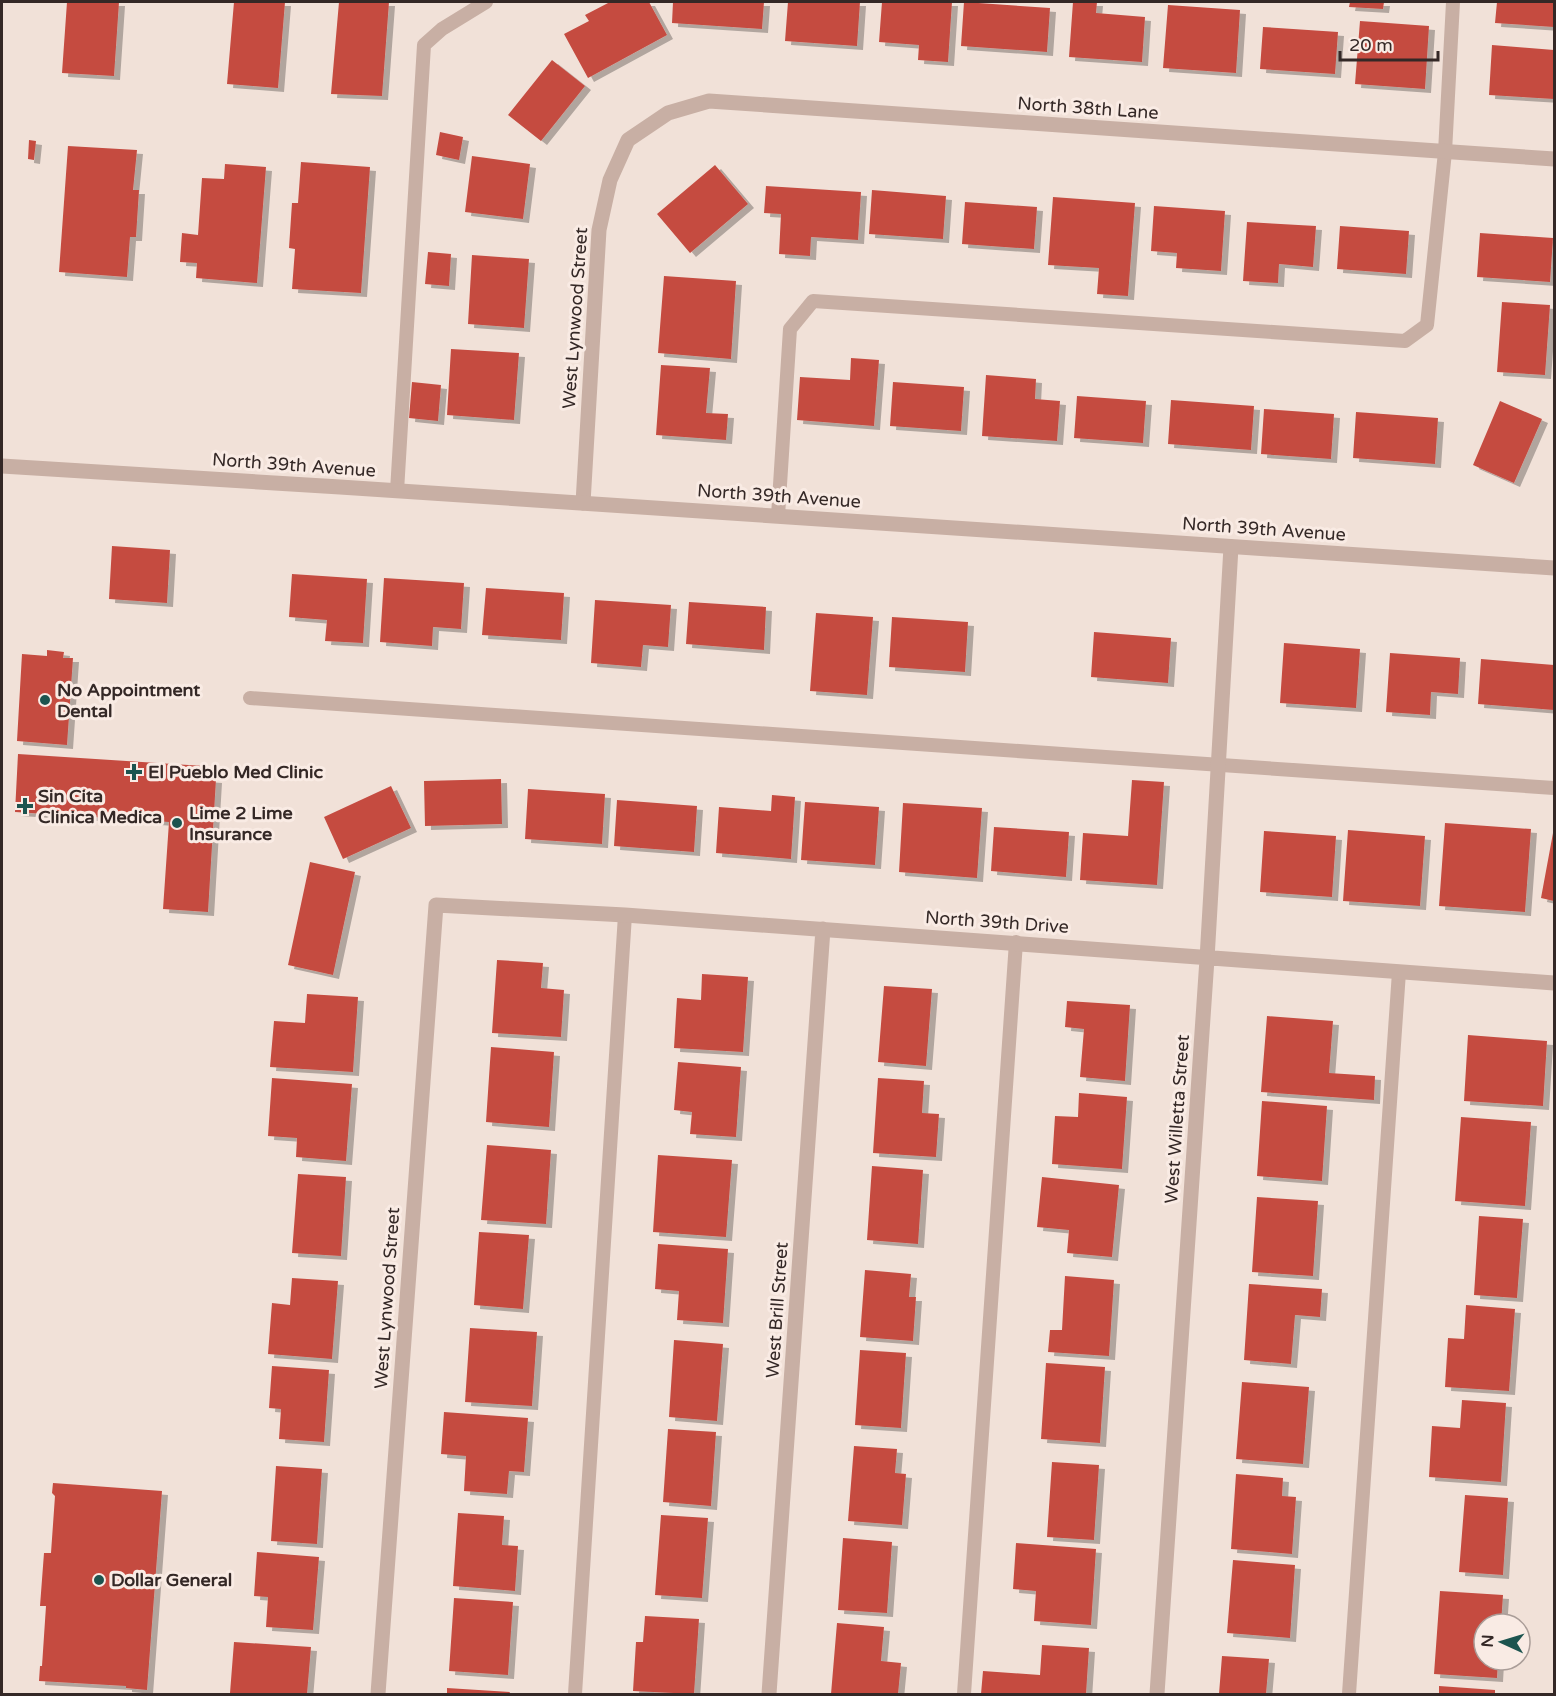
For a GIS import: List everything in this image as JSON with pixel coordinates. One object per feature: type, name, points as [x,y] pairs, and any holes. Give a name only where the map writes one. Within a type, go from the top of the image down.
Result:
[{"type":"street","name":"North 38th Lane","points":[[628,140],[668,112],[709,101],[1554,159]]},
{"type":"street","name":"West Lynwood Street","points":[[583,503],[599,230],[610,180],[628,140]]},
{"type":"street","name":"North 39th Avenue","points":[[2,466],[397,490],[1554,568]]},
{"type":"street","name":"West Willetta Street","points":[[1157,1695],[1207,959],[1231,547]]},
{"type":"street","name":"West Lynwood Street","points":[[378,1695],[436,905]]},
{"type":"street","name":"North 39th Drive","points":[[436,905],[625,915],[1016,942],[1207,959],[1554,983]]},
{"type":"street","name":"West Brill Street","points":[[769,1695],[823,929]]},
{"type":"lane","points":[[397,490],[424,45],[442,29],[486,2]]},
{"type":"lane","points":[[778,516],[790,329],[813,301],[1405,341],[1427,325],[1445,152],[1453,2]]},
{"type":"lane","points":[[250,698],[1554,788]]},
{"type":"lane","points":[[575,1695],[625,915]]},
{"type":"lane","points":[[964,1695],[1016,942]]},
{"type":"lane","points":[[1349,1695],[1399,972]]},
{"type":"building","points":[[67,2],[119,2],[114,76],[62,73]]},
{"type":"building","points":[[234,2],[285,2],[278,88],[227,84]]},
{"type":"building","points":[[339,2],[389,2],[382,96],[331,94]]},
{"type":"building","points":[[610,2],[649,2],[667,35],[588,78],[564,34],[589,21],[585,15]]},
{"type":"building","points":[[673,2],[764,2],[762,29],[672,23]]},
{"type":"building","points":[[788,2],[860,2],[857,46],[785,41]]},
{"type":"building","points":[[882,2],[952,2],[948,62],[918,60],[919,45],[879,42]]},
{"type":"building","points":[[964,2],[1050,8],[1047,52],[961,46]]},
{"type":"building","points":[[1073,2],[1097,2],[1096,13],[1145,17],[1142,62],[1069,57]]},
{"type":"building","points":[[1350,2],[1384,2],[1383,9],[1349,7]]},
{"type":"building","points":[[1497,2],[1554,2],[1554,27],[1495,23]]},
{"type":"building","points":[[1168,5],[1240,10],[1236,73],[1163,68]]},
{"type":"building","points":[[1360,21],[1429,26],[1425,89],[1355,84]]},
{"type":"building","points":[[1263,27],[1338,32],[1335,74],[1260,69]]},
{"type":"building","points":[[1492,45],[1554,50],[1554,99],[1489,95]]},
{"type":"building","points":[[552,60],[585,86],[541,141],[508,115]]},
{"type":"building","points":[[440,132],[463,137],[459,160],[436,155]]},
{"type":"building","points":[[29,140],[36,141],[34,160],[28,159]]},
{"type":"building","points":[[68,146],[137,150],[133,190],[139,190],[136,237],[130,237],[127,277],[59,272]]},
{"type":"building","points":[[472,156],[530,164],[523,219],[465,212]]},
{"type":"building","points":[[301,162],[370,167],[361,293],[292,289],[295,249],[289,248],[292,203],[298,203]]},
{"type":"building","points":[[225,164],[266,167],[257,283],[196,278],[197,263],[180,262],[182,233],[198,235],[202,178],[224,179]]},
{"type":"building","points":[[715,165],[748,204],[690,253],[657,214]]},
{"type":"building","points":[[766,186],[861,192],[858,240],[811,237],[810,256],[779,254],[781,214],[764,213]]},
{"type":"building","points":[[872,190],[946,196],[943,239],[869,234]]},
{"type":"building","points":[[1053,197],[1135,203],[1128,296],[1097,294],[1099,268],[1048,265]]},
{"type":"building","points":[[965,202],[1037,207],[1034,249],[962,244]]},
{"type":"building","points":[[1154,206],[1225,211],[1221,271],[1176,268],[1177,253],[1151,251]]},
{"type":"building","points":[[1247,222],[1316,226],[1313,267],[1279,264],[1278,283],[1243,281]]},
{"type":"building","points":[[1340,226],[1409,231],[1406,274],[1337,269]]},
{"type":"building","points":[[1480,233],[1553,238],[1550,282],[1477,277]]},
{"type":"building","points":[[428,252],[451,254],[449,286],[425,284]]},
{"type":"building","points":[[472,255],[529,259],[524,328],[468,324]]},
{"type":"building","points":[[664,276],[736,281],[731,359],[658,353]]},
{"type":"building","points":[[1502,302],[1550,305],[1545,375],[1497,372]]},
{"type":"building","points":[[451,349],[519,353],[514,420],[447,415]]},
{"type":"building","points":[[851,358],[879,360],[874,426],[797,420],[800,377],[850,380]]},
{"type":"building","points":[[661,365],[710,368],[706,413],[728,414],[726,440],[656,435]]},
{"type":"building","points":[[986,375],[1036,379],[1035,399],[1060,401],[1057,441],[982,436]]},
{"type":"building","points":[[412,382],[441,385],[438,421],[409,418]]},
{"type":"building","points":[[893,382],[964,387],[961,431],[890,426]]},
{"type":"building","points":[[1077,396],[1146,401],[1143,443],[1074,438]]},
{"type":"building","points":[[1171,400],[1254,406],[1251,450],[1168,444]]},
{"type":"building","points":[[1500,401],[1542,419],[1514,483],[1473,465]]},
{"type":"building","points":[[1264,409],[1334,414],[1331,459],[1261,454]]},
{"type":"building","points":[[1356,412],[1438,418],[1435,464],[1353,458]]},
{"type":"building","points":[[112,546],[170,550],[167,603],[109,599]]},
{"type":"building","points":[[292,574],[367,579],[363,643],[325,641],[327,620],[289,617]]},
{"type":"building","points":[[384,578],[464,583],[461,629],[433,627],[432,646],[380,642]]},
{"type":"building","points":[[486,588],[564,593],[561,640],[482,635]]},
{"type":"building","points":[[595,600],[671,605],[668,647],[643,645],[641,667],[591,663]]},
{"type":"building","points":[[689,602],[766,607],[764,650],[686,644]]},
{"type":"building","points":[[816,613],[873,617],[867,695],[810,691]]},
{"type":"building","points":[[892,617],[968,622],[965,672],[889,667]]},
{"type":"building","points":[[1094,632],[1171,638],[1168,683],[1091,677]]},
{"type":"building","points":[[1284,643],[1360,649],[1356,708],[1280,703]]},
{"type":"building","name":"No Appointment Dental","points":[[47,650],[64,652],[63,658],[73,658],[67,745],[17,741],[22,654],[47,656]]},
{"type":"building","points":[[1390,653],[1460,658],[1458,694],[1431,692],[1430,715],[1386,712]]},
{"type":"building","points":[[1481,659],[1554,665],[1554,710],[1478,704]]},
{"type":"building","points":[[18,754],[204,766],[203,778],[216,779],[208,912],[163,909],[169,822],[15,812]]},
{"type":"building","points":[[501,779],[502,824],[425,826],[424,781]]},
{"type":"building","points":[[1132,780],[1164,782],[1157,885],[1080,880],[1083,833],[1128,836]]},
{"type":"building","points":[[391,786],[411,828],[343,859],[324,817]]},
{"type":"building","points":[[528,789],[605,794],[602,844],[525,839]]},
{"type":"building","points":[[772,795],[795,797],[791,859],[716,853],[719,807],[771,811]]},
{"type":"building","points":[[617,800],[697,806],[694,852],[614,846]]},
{"type":"building","points":[[805,802],[879,807],[875,865],[801,860]]},
{"type":"building","points":[[903,803],[982,808],[977,878],[899,872]]},
{"type":"building","points":[[1445,823],[1531,829],[1525,912],[1439,906]]},
{"type":"building","points":[[994,827],[1069,832],[1066,877],[991,871]]},
{"type":"building","points":[[1348,830],[1425,836],[1420,906],[1343,901]]},
{"type":"building","points":[[1264,831],[1336,836],[1332,897],[1260,892]]},
{"type":"building","points":[[1554,833],[1554,901],[1541,898]]},
{"type":"building","points":[[310,862],[355,872],[333,975],[288,965]]},
{"type":"building","points":[[497,960],[543,963],[541,988],[564,990],[561,1037],[492,1033]]},
{"type":"building","points":[[702,974],[748,977],[743,1052],[674,1048],[677,998],[701,1000]]},
{"type":"building","points":[[884,986],[932,989],[926,1066],[878,1062]]},
{"type":"building","points":[[307,994],[358,997],[353,1072],[270,1067],[274,1021],[305,1023]]},
{"type":"building","points":[[1067,1001],[1130,1005],[1125,1081],[1080,1077],[1084,1029],[1065,1027]]},
{"type":"building","points":[[1267,1016],[1333,1021],[1329,1073],[1375,1076],[1374,1100],[1261,1092]]},
{"type":"building","points":[[1468,1035],[1547,1041],[1543,1106],[1464,1101]]},
{"type":"building","points":[[491,1047],[554,1052],[549,1127],[486,1122]]},
{"type":"building","points":[[678,1062],[741,1067],[736,1137],[690,1134],[692,1112],[674,1110]]},
{"type":"building","points":[[272,1078],[352,1084],[346,1161],[296,1157],[297,1138],[268,1136]]},
{"type":"building","points":[[878,1078],[924,1081],[922,1113],[939,1114],[936,1157],[873,1153]]},
{"type":"building","points":[[1079,1093],[1127,1097],[1122,1169],[1052,1164],[1055,1116],[1078,1117]]},
{"type":"building","points":[[1262,1101],[1327,1106],[1322,1181],[1257,1176]]},
{"type":"building","points":[[1461,1117],[1531,1122],[1525,1206],[1455,1201]]},
{"type":"building","points":[[487,1145],[551,1150],[546,1224],[481,1220]]},
{"type":"building","points":[[658,1155],[732,1160],[726,1237],[653,1232]]},
{"type":"building","points":[[872,1166],[923,1170],[918,1244],[867,1240]]},
{"type":"building","points":[[298,1174],[346,1177],[341,1256],[292,1253]]},
{"type":"building","points":[[1042,1177],[1119,1185],[1112,1257],[1067,1253],[1069,1230],[1037,1227]]},
{"type":"building","points":[[1257,1197],[1318,1201],[1313,1276],[1252,1272]]},
{"type":"building","points":[[1479,1216],[1523,1219],[1517,1298],[1474,1295]]},
{"type":"building","points":[[479,1232],[529,1235],[523,1309],[474,1305]]},
{"type":"building","points":[[658,1244],[728,1249],[723,1323],[677,1320],[679,1291],[655,1289]]},
{"type":"building","points":[[865,1270],[911,1274],[909,1297],[916,1297],[913,1341],[860,1337]]},
{"type":"building","points":[[1065,1276],[1114,1280],[1109,1356],[1048,1352],[1050,1330],[1062,1330]]},
{"type":"building","points":[[292,1278],[338,1281],[332,1359],[268,1354],[272,1303],[290,1305]]},
{"type":"building","points":[[1249,1284],[1322,1289],[1320,1317],[1295,1315],[1291,1364],[1244,1360]]},
{"type":"building","points":[[1466,1305],[1515,1309],[1509,1391],[1445,1387],[1448,1338],[1464,1339]]},
{"type":"building","points":[[470,1328],[537,1332],[532,1406],[465,1402]]},
{"type":"building","points":[[674,1340],[723,1344],[717,1421],[669,1417]]},
{"type":"building","points":[[860,1350],[906,1353],[901,1428],[855,1425]]},
{"type":"building","points":[[1046,1363],[1105,1367],[1100,1443],[1041,1439]]},
{"type":"building","points":[[272,1366],[329,1370],[324,1442],[279,1439],[281,1409],[269,1408]]},
{"type":"building","points":[[1242,1382],[1309,1387],[1303,1464],[1236,1459]]},
{"type":"building","points":[[1462,1400],[1506,1403],[1501,1482],[1429,1477],[1432,1426],[1460,1428]]},
{"type":"building","points":[[444,1412],[528,1418],[524,1472],[509,1471],[507,1494],[464,1491],[466,1456],[441,1454]]},
{"type":"building","points":[[668,1429],[716,1432],[711,1506],[663,1502]]},
{"type":"building","points":[[854,1446],[897,1449],[895,1473],[906,1474],[902,1525],[848,1521]]},
{"type":"building","points":[[1052,1462],[1099,1465],[1094,1540],[1047,1537]]},
{"type":"building","points":[[276,1466],[322,1469],[317,1544],[271,1541]]},
{"type":"building","points":[[1236,1474],[1283,1478],[1282,1496],[1296,1497],[1292,1554],[1231,1549]]},
{"type":"building","name":"Dollar General","points":[[53,1483],[162,1491],[147,1690],[126,1688],[126,1686],[39,1681],[46,1606],[40,1606],[44,1553],[51,1553],[55,1496],[52,1493]]},
{"type":"building","points":[[1465,1495],[1508,1498],[1503,1575],[1459,1572]]},
{"type":"building","points":[[458,1513],[504,1516],[502,1545],[518,1546],[515,1591],[453,1586]]},
{"type":"building","points":[[661,1515],[708,1518],[702,1598],[655,1595]]},
{"type":"building","points":[[843,1538],[892,1542],[887,1613],[838,1610]]},
{"type":"building","points":[[1016,1543],[1096,1549],[1091,1625],[1034,1621],[1036,1591],[1013,1589]]},
{"type":"building","points":[[257,1552],[319,1557],[313,1630],[266,1627],[268,1597],[254,1596]]},
{"type":"building","points":[[1233,1560],[1295,1565],[1290,1638],[1227,1633]]},
{"type":"building","points":[[1440,1591],[1503,1595],[1502,1612],[1472,1612],[1472,1672],[1497,1672],[1497,1678],[1434,1674]]},
{"type":"building","points":[[454,1598],[513,1602],[508,1675],[449,1671]]},
{"type":"building","points":[[645,1616],[699,1619],[694,1694],[633,1691],[636,1642],[643,1642]]},
{"type":"building","points":[[837,1623],[884,1627],[881,1661],[901,1663],[898,1694],[831,1694]]},
{"type":"building","points":[[234,1642],[311,1647],[307,1694],[230,1693]]},
{"type":"building","points":[[1042,1645],[1089,1648],[1086,1694],[981,1694],[983,1671],[1040,1675]]},
{"type":"building","points":[[1222,1656],[1269,1659],[1266,1694],[1219,1694]]},
{"type":"building","points":[[1439,1686],[1495,1690],[1495,1694],[1439,1694]]},
{"type":"building","points":[[447,1688],[510,1692],[509,1694],[447,1694]]},
{"type":"place","name":"No Appointment Dental","points":[[45,700]]},
{"type":"place","name":"El Pueblo Med Clinic","points":[[134,772]]},
{"type":"place","name":"Sin Cita Clinica Medica","points":[[25,806]]},
{"type":"place","name":"Lime 2 Lime Insurance","points":[[177,823]]},
{"type":"place","name":"Dollar General","points":[[99,1580]]}]
